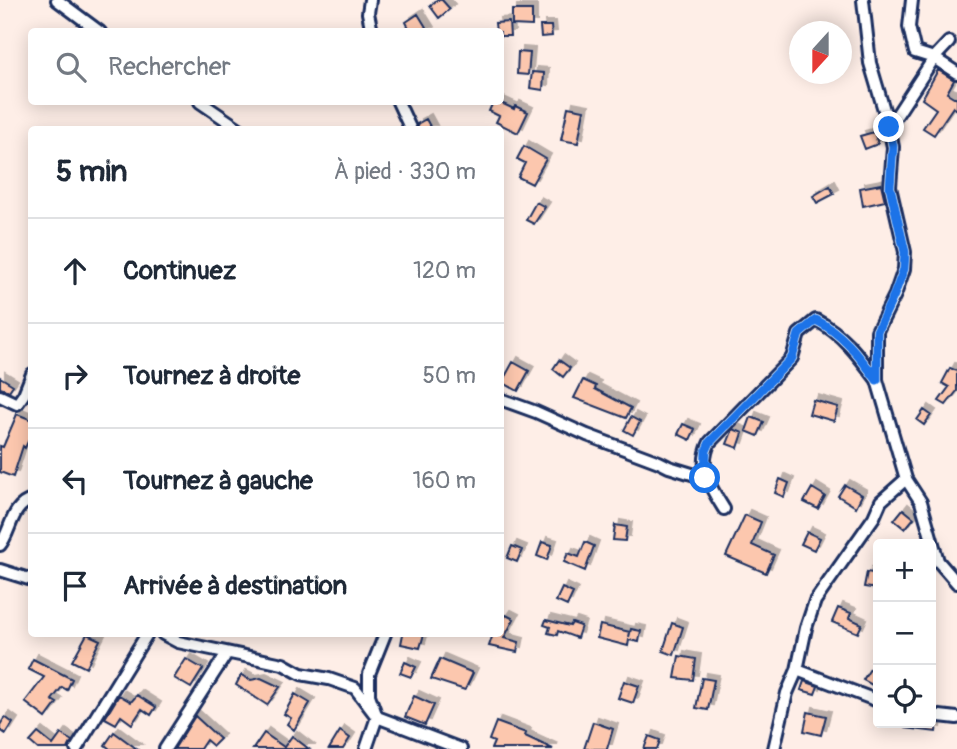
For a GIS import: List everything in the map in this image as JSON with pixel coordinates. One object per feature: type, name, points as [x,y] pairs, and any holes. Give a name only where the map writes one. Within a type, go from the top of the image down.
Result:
[{"type":"street","points":[[57,0],[95,28]]},
{"type":"street","points":[[370,0],[368,13],[371,28]]},
{"type":"street","points":[[863,0],[870,63],[893,146],[890,187],[905,252],[904,269],[877,331],[877,380],[906,479],[921,502],[938,561],[957,583]]},
{"type":"street","points":[[912,0],[909,27],[915,52],[934,58],[957,73]]},
{"type":"street","points":[[889,127],[934,58],[949,42]]},
{"type":"street","points":[[204,105],[235,126]]},
{"type":"street","points":[[399,105],[409,126]]},
{"type":"street","points":[[724,509],[705,478],[706,451],[710,442],[792,358],[799,334],[816,320],[833,329],[852,347],[877,380]]},
{"type":"street","points":[[0,396],[17,404],[28,384]]},
{"type":"street","points":[[504,400],[669,467],[705,478]]},
{"type":"street","points":[[775,749],[787,692],[797,670],[815,601],[874,517],[881,501],[906,479]]},
{"type":"street","points":[[0,545],[14,514],[28,501]]},
{"type":"street","points":[[0,570],[28,579]]},
{"type":"street","points":[[76,749],[145,637]]},
{"type":"street","points":[[168,637],[177,642],[283,664],[301,674],[329,679],[355,688],[377,717],[461,749]]},
{"type":"street","points":[[366,749],[377,717],[369,695],[369,674],[384,637]]},
{"type":"street","points":[[165,749],[227,653]]},
{"type":"street","points":[[797,670],[873,699]]},
{"type":"street","points":[[936,716],[957,718]]},
{"type":"building","points":[[437,0],[442,0],[450,9],[439,18],[430,6]]},
{"type":"building","points":[[512,10],[532,10],[532,26],[512,25]]},
{"type":"building","points":[[418,14],[427,28],[409,28],[406,22]]},
{"type":"building","points":[[509,22],[510,36],[504,36],[504,28],[496,28],[495,23]]},
{"type":"building","points":[[540,26],[551,26],[552,36],[541,37]]},
{"type":"building","points":[[518,52],[530,53],[528,75],[517,74]]},
{"type":"building","points":[[938,70],[954,80],[947,93],[957,99],[957,110],[953,107],[934,135],[923,128],[936,109],[922,99]]},
{"type":"building","points":[[532,72],[544,73],[543,90],[530,88]]},
{"type":"building","points":[[504,104],[528,112],[518,133],[496,122],[499,116],[489,111],[492,105]]},
{"type":"building","points":[[568,107],[584,110],[578,143],[561,140]]},
{"type":"building","points":[[426,119],[430,126],[418,126]]},
{"type":"building","points":[[874,132],[878,144],[865,149],[860,136]]},
{"type":"building","points":[[524,146],[546,159],[532,184],[518,177],[525,163],[517,159]]},
{"type":"building","points":[[881,184],[885,201],[863,206],[860,188]]},
{"type":"building","points":[[830,186],[834,194],[817,203],[813,196]]},
{"type":"building","points":[[536,202],[545,207],[534,224],[526,220]]},
{"type":"building","points":[[559,360],[570,368],[563,377],[553,369]]},
{"type":"building","points":[[513,362],[529,371],[518,391],[504,383]]},
{"type":"building","points":[[950,368],[957,371],[957,391],[946,405],[939,401],[949,387],[942,383]]},
{"type":"building","points":[[0,377],[13,385],[9,391],[0,388]]},
{"type":"building","points":[[583,380],[631,408],[626,418],[574,398]]},
{"type":"building","points":[[813,400],[838,407],[834,421],[809,414]]},
{"type":"building","points":[[924,410],[931,415],[924,425],[917,420]]},
{"type":"building","points":[[17,414],[28,418],[28,442],[25,448],[23,446],[13,477],[0,472],[0,446],[3,447]]},
{"type":"building","points":[[631,417],[640,422],[633,435],[624,430]]},
{"type":"building","points":[[751,417],[764,422],[758,436],[746,431]]},
{"type":"building","points":[[683,424],[695,429],[690,440],[678,434]]},
{"type":"building","points":[[733,429],[743,433],[738,448],[727,444]]},
{"type":"building","points":[[780,479],[789,483],[784,497],[775,493]]},
{"type":"building","points":[[845,485],[862,495],[856,507],[838,496]]},
{"type":"building","points":[[812,488],[825,496],[818,509],[804,502]]},
{"type":"building","points":[[903,509],[914,518],[905,529],[894,520]]},
{"type":"building","points":[[745,515],[761,522],[752,545],[774,555],[766,573],[726,556]]},
{"type":"building","points":[[615,525],[627,527],[625,541],[613,540]]},
{"type":"building","points":[[807,532],[820,538],[814,550],[801,544]]},
{"type":"building","points":[[542,542],[552,545],[547,560],[537,556]]},
{"type":"building","points":[[585,542],[594,546],[585,571],[564,562],[568,553],[579,557]]},
{"type":"building","points":[[512,546],[522,550],[517,562],[507,558]]},
{"type":"building","points":[[867,572],[873,573],[873,588],[864,587]]},
{"type":"building","points":[[562,588],[573,593],[567,606],[556,601]]},
{"type":"building","points":[[838,608],[851,613],[849,618],[862,624],[858,633],[832,622]]},
{"type":"building","points":[[506,615],[514,619],[504,638],[519,642],[517,652],[489,646],[492,637],[504,637]]},
{"type":"building","points":[[546,620],[581,626],[577,638],[558,631],[557,635],[548,633],[550,627],[544,625]]},
{"type":"building","points":[[672,623],[683,627],[674,655],[663,651]]},
{"type":"building","points":[[600,625],[630,632],[629,637],[631,629],[641,631],[639,642],[629,640],[628,646],[597,638]]},
{"type":"building","points":[[85,637],[100,640],[86,668],[72,661]]},
{"type":"building","points":[[402,637],[423,637],[420,648],[401,644]]},
{"type":"building","points":[[679,656],[696,659],[693,680],[675,678]]},
{"type":"building","points":[[33,659],[72,679],[67,690],[62,687],[52,700],[57,703],[46,718],[25,702],[44,677],[28,669]]},
{"type":"building","points":[[186,659],[203,669],[191,688],[174,678]]},
{"type":"building","points":[[440,659],[473,673],[465,690],[431,679]]},
{"type":"building","points":[[405,662],[416,667],[411,677],[400,673]]},
{"type":"building","points":[[870,669],[873,671],[873,685],[863,680]]},
{"type":"building","points":[[241,675],[251,680],[261,678],[280,687],[267,705],[236,685]]},
{"type":"building","points":[[702,678],[714,680],[708,710],[696,708]]},
{"type":"building","points":[[624,681],[639,686],[633,703],[618,698]]},
{"type":"building","points":[[804,681],[818,686],[815,694],[801,690]]},
{"type":"building","points":[[295,694],[310,703],[294,730],[287,724],[291,718],[284,714]]},
{"type":"building","points":[[119,695],[131,702],[137,695],[156,707],[151,715],[142,709],[132,724],[121,716],[116,724],[105,718]]},
{"type":"building","points":[[414,696],[434,705],[425,725],[405,717]]},
{"type":"building","points":[[808,712],[826,716],[821,735],[804,731]]},
{"type":"building","points":[[195,716],[220,739],[213,746],[206,740],[200,749],[174,749]]},
{"type":"building","points":[[5,717],[13,723],[6,734],[0,730]]},
{"type":"building","points":[[496,722],[526,733],[525,736],[553,749],[491,749],[494,742],[489,740]]},
{"type":"building","points":[[593,722],[613,729],[607,749],[584,749]]},
{"type":"building","points":[[937,724],[936,732],[906,728],[936,728]]},
{"type":"building","points":[[340,731],[350,738],[343,749],[329,749]]},
{"type":"building","points":[[114,732],[137,749],[110,749],[105,745]]},
{"type":"building","points":[[38,733],[53,745],[61,734],[72,741],[68,749],[38,749],[30,742]]},
{"type":"building","points":[[264,733],[284,747],[292,736],[309,749],[253,749]]},
{"type":"building","points":[[649,736],[660,740],[657,749],[644,749]]},
{"type":"route","points":[[705,478],[706,451],[710,442],[792,358],[799,334],[816,320],[833,329],[852,347],[877,380],[877,331],[904,269],[905,252],[890,187],[893,146],[889,127]]}]
